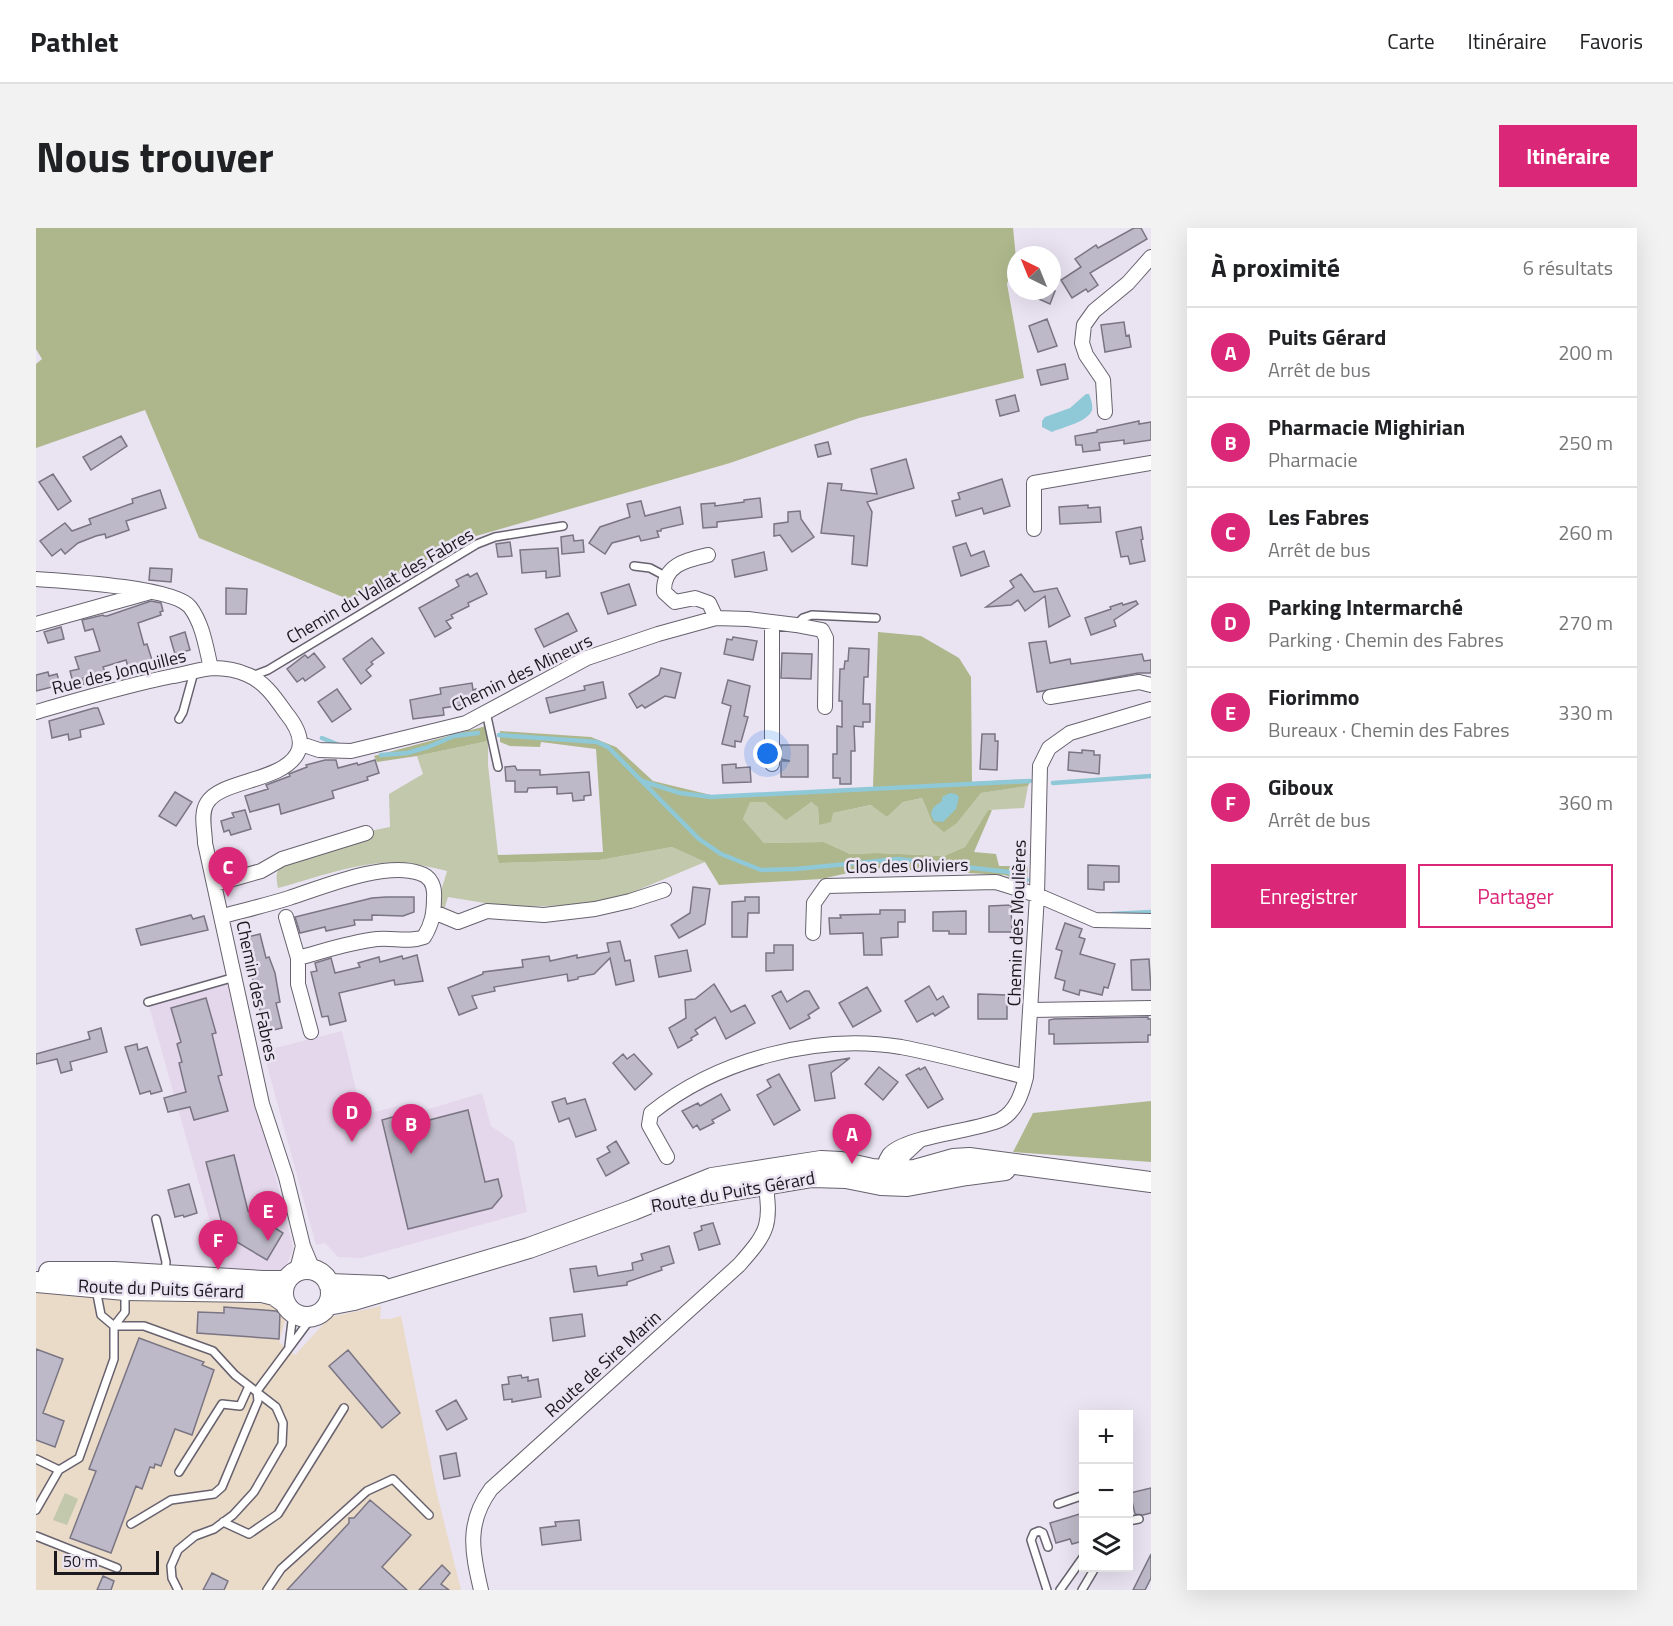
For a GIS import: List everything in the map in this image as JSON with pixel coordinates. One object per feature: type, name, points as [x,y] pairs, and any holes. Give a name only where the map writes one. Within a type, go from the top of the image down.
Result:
[{"type":"main road","name":"Route du Puits Gérard","points":[[328,1305],[354,1300],[529,1248],[633,1210],[705,1194],[765,1176],[888,1176],[953,1159],[969,1158],[1151,1182]]},
{"type":"main road","name":"Route du Puits Gérard","points":[[36,1272],[262,1292],[274,1295],[296,1310]]},
{"type":"main road","name":"Route du Puits Gérard","points":[[36,1282],[125,1290],[169,1283],[263,1281],[299,1274]]},
{"type":"main road","points":[[299,1274],[323,1275],[329,1284],[331,1291],[328,1305],[324,1310],[296,1310],[283,1292],[299,1274]]},
{"type":"main road","name":"Route du Puits Gérard","points":[[329,1284],[399,1286]]},
{"type":"street","points":[[1105,412],[1103,380],[1086,355],[1082,343],[1084,325],[1094,311],[1128,283],[1151,257]]},
{"type":"street","points":[[1034,530],[1034,483],[1151,463]]},
{"type":"street","points":[[708,555],[687,560],[673,568],[664,581],[664,592],[675,602],[695,598],[709,603],[716,618]]},
{"type":"street","points":[[36,579],[114,585],[171,596],[189,606],[202,629],[211,668],[239,671],[252,676],[269,690],[294,723],[301,744]]},
{"type":"street","points":[[36,624],[148,592]]},
{"type":"street","name":"Chemin des Mineurs","points":[[301,744],[319,750],[351,751],[466,723],[587,658],[658,634],[716,618],[796,624],[817,628],[825,633],[825,707]]},
{"type":"street","points":[[772,622],[772,764]]},
{"type":"street","name":"Rue des Jonquilles","points":[[36,712],[151,681],[211,668]]},
{"type":"street","points":[[1050,697],[1139,682],[1151,685]]},
{"type":"street","name":"Chemin des Moulières","points":[[888,1176],[904,1155],[919,1141],[1001,1120],[1014,1108],[1021,1095],[1026,1077],[1037,895],[1040,766],[1049,748],[1070,733],[1151,709]]},
{"type":"street","name":"Chemin des Fabres","points":[[299,1274],[303,1245],[286,1177],[262,1104],[206,843],[203,814],[207,802],[218,793],[267,775],[288,764],[297,755],[301,744]]},
{"type":"street","points":[[215,884],[261,871],[282,860],[366,833]]},
{"type":"street","points":[[223,916],[367,874],[395,870],[421,873],[431,881],[435,890],[434,912],[431,925],[424,937],[413,941],[378,939],[336,947],[298,958]]},
{"type":"street","name":"Clos des Oliviers","points":[[813,933],[814,903],[826,886],[996,882],[1037,895]]},
{"type":"street","points":[[434,912],[458,922],[487,911],[544,915],[595,909],[663,890]]},
{"type":"street","points":[[1037,895],[1095,920],[1151,921]]},
{"type":"street","points":[[286,917],[298,958],[298,984],[311,1032]]},
{"type":"street","points":[[1031,1010],[1151,1008]]},
{"type":"street","points":[[667,1156],[649,1125],[651,1113],[665,1102],[716,1074],[748,1060],[795,1048],[855,1044],[900,1047],[1026,1077]]},
{"type":"street","name":"Route de Sire Marin","points":[[481,1590],[472,1548],[476,1515],[480,1503],[497,1482],[739,1265],[767,1228],[765,1176]]},
{"type":"lane","name":"Chemin du Vallat des Fabres","points":[[252,676],[268,670],[477,544],[495,537],[563,526]]},
{"type":"lane","points":[[634,566],[650,568],[667,577]]},
{"type":"lane","points":[[796,624],[812,615],[876,618]]},
{"type":"lane","points":[[179,720],[194,672]]},
{"type":"lane","points":[[486,712],[498,767]]},
{"type":"lane","points":[[148,1002],[235,977]]},
{"type":"lane","points":[[156,1219],[169,1283]]},
{"type":"lane","points":[[96,1288],[101,1315],[114,1326],[144,1326],[213,1351],[235,1376],[276,1407],[283,1423],[282,1444],[254,1492],[233,1515],[214,1529],[195,1536],[178,1550],[171,1566],[172,1578],[178,1590]]},
{"type":"lane","points":[[36,1510],[59,1470],[79,1458],[114,1359],[114,1326],[125,1312],[125,1290]]},
{"type":"lane","points":[[131,1524],[171,1500],[214,1494],[222,1487],[258,1401],[257,1391],[288,1348],[296,1310]]},
{"type":"lane","points":[[288,1348],[296,1310]]},
{"type":"lane","points":[[179,1472],[222,1404],[240,1406],[249,1386]]},
{"type":"lane","points":[[223,1522],[249,1534],[278,1514],[344,1408]]},
{"type":"lane","points":[[36,1459],[59,1470]]},
{"type":"lane","points":[[267,1590],[281,1569],[368,1491],[393,1479],[429,1515]]},
{"type":"lane","points":[[1058,1503],[1079,1496]]},
{"type":"lane","points":[[1133,1520],[1139,1519]]},
{"type":"lane","points":[[1047,1590],[1030,1540],[1034,1533],[1039,1531],[1043,1533],[1048,1547]]},
{"type":"lane","points":[[36,1536],[117,1568]]},
{"type":"lane","points":[[1060,1590],[1079,1562]]},
{"type":"lane","points":[[1082,1590],[1093,1572]]},
{"type":"shaded area","points":[[228,984],[293,1247],[283,1269],[262,1275],[223,1268],[149,1006]]},
{"type":"shaded area","points":[[342,1031],[362,1115],[406,1104],[422,1111],[482,1093],[491,1126],[514,1142],[527,1212],[361,1258],[338,1257],[325,1243],[316,1245],[263,1051]]},
{"type":"shaded area","points":[[36,1292],[272,1304],[283,1311],[285,1321],[279,1342],[295,1355],[330,1317],[381,1306],[380,1319],[401,1316],[436,1490],[461,1590],[36,1590]]},
{"type":"green space","points":[[36,228],[1013,228],[1015,246],[1007,246],[1007,300],[1010,300],[1024,378],[859,418],[730,463],[469,538],[350,600],[199,538],[145,410],[36,448],[36,364],[42,359],[36,349]]},
{"type":"green space","points":[[878,632],[921,636],[959,658],[971,677],[972,782],[1031,779],[1028,786],[981,793],[957,823],[944,832],[932,822],[922,798],[903,802],[887,817],[871,805],[833,813],[831,822],[819,825],[818,807],[811,802],[786,820],[765,802],[750,802],[743,819],[764,843],[824,842],[850,854],[944,856],[965,847],[988,810],[992,810],[974,852],[996,854],[999,866],[1028,866],[1027,884],[1005,875],[871,868],[821,879],[719,885],[705,862],[672,847],[600,860],[499,863],[497,855],[603,852],[596,749],[541,742],[540,747],[510,746],[500,742],[500,731],[591,737],[616,747],[653,781],[715,796],[873,788]]},
{"type":"green space","points":[[486,726],[488,741],[377,762],[374,756]]},
{"type":"green space","points":[[488,741],[488,765],[499,863],[600,860],[672,847],[705,862],[626,895],[578,905],[509,907],[448,897],[444,910],[441,896],[447,871],[394,862],[360,866],[278,888],[277,875],[283,864],[372,838],[370,831],[390,827],[389,794],[423,774],[417,756]]},
{"type":"green space","points":[[1028,786],[1024,808],[988,810],[965,847],[944,856],[850,854],[824,842],[764,843],[743,819],[750,801],[810,802],[818,806],[819,825],[833,813],[872,805],[887,817],[903,802],[922,798],[932,822],[957,823],[981,793]]},
{"type":"green space","points":[[1151,1101],[1151,1162],[1013,1152],[1033,1113]]},
{"type":"green space","points":[[65,1493],[78,1499],[67,1525],[53,1520]]},
{"type":"water","points":[[1089,394],[1092,402],[1092,410],[1086,418],[1052,432],[1042,427],[1045,417],[1070,408]]},
{"type":"water","points":[[950,793],[959,797],[956,809],[943,822],[934,821],[931,815],[932,810],[942,801],[942,797]]},
{"type":"building","points":[[1134,228],[1141,228],[1147,239],[1090,273],[1098,285],[1072,298],[1061,280],[1081,267],[1075,259],[1096,245],[1098,248]]},
{"type":"building","points":[[1047,319],[1057,346],[1038,352],[1029,326]]},
{"type":"building","points":[[1124,322],[1126,336],[1129,335],[1131,347],[1105,352],[1101,325]]},
{"type":"building","points":[[1065,364],[1068,379],[1041,385],[1037,370]]},
{"type":"building","points":[[1015,395],[1019,411],[1000,416],[996,400]]},
{"type":"building","points":[[1139,421],[1139,424],[1151,422],[1151,440],[1124,444],[1124,440],[1099,443],[1100,450],[1083,452],[1082,445],[1076,445],[1075,436]]},
{"type":"building","points":[[121,436],[127,446],[91,470],[83,457]]},
{"type":"building","points":[[828,442],[831,454],[818,457],[815,445]]},
{"type":"building","points":[[906,459],[914,488],[867,502],[872,512],[867,566],[852,564],[854,536],[821,533],[828,483],[842,484],[841,490],[877,494],[871,469]]},
{"type":"building","points":[[53,474],[71,501],[58,510],[39,482]]},
{"type":"building","points":[[1002,479],[1010,506],[984,514],[982,508],[956,516],[952,501],[960,499],[958,493]]},
{"type":"building","points":[[160,490],[166,508],[126,521],[129,530],[106,538],[105,534],[96,536],[78,543],[65,554],[61,549],[52,556],[40,541],[65,523],[72,531],[91,524],[89,519],[133,503],[132,499]]},
{"type":"building","points":[[760,498],[762,517],[717,522],[717,527],[703,528],[701,504],[715,503],[715,506]]},
{"type":"building","points":[[641,501],[645,516],[680,507],[683,524],[657,531],[659,537],[641,541],[639,536],[612,543],[605,554],[589,543],[600,527],[630,517],[627,504]]},
{"type":"building","points":[[1088,505],[1088,508],[1100,507],[1101,522],[1060,524],[1059,507]]},
{"type":"building","points":[[800,511],[801,519],[814,537],[792,552],[780,535],[774,536],[774,524],[788,522],[788,512]]},
{"type":"building","points":[[1141,527],[1145,561],[1130,564],[1128,556],[1121,557],[1116,532]]},
{"type":"building","points":[[573,535],[574,541],[583,540],[584,552],[562,554],[561,537]]},
{"type":"building","points":[[510,542],[512,556],[498,557],[496,544]]},
{"type":"building","points":[[966,543],[971,556],[984,551],[989,566],[961,576],[953,547]]},
{"type":"building","points":[[558,548],[560,576],[546,578],[546,571],[522,573],[520,550]]},
{"type":"building","points":[[764,552],[767,570],[735,577],[732,560]]},
{"type":"building","points":[[150,568],[172,569],[171,582],[149,580]]},
{"type":"building","points":[[477,573],[487,594],[451,615],[453,618],[446,621],[451,628],[435,637],[419,608],[459,586],[456,580],[468,574],[470,577]]},
{"type":"building","points":[[1021,574],[1034,592],[1057,588],[1070,616],[1049,627],[1045,596],[1025,611],[1018,600],[1011,605],[986,607],[1014,587],[1010,581]]},
{"type":"building","points":[[629,584],[636,605],[608,614],[601,593]]},
{"type":"building","points":[[226,588],[247,589],[246,614],[226,614]]},
{"type":"building","points":[[151,601],[161,603],[163,611],[160,612],[161,615],[138,623],[144,645],[147,644],[152,660],[128,667],[126,660],[103,667],[105,672],[83,678],[84,684],[74,686],[70,671],[79,669],[75,657],[100,651],[93,629],[85,631],[82,620],[107,616]]},
{"type":"building","points":[[1136,601],[1138,604],[1114,620],[1116,626],[1091,635],[1085,618],[1122,603],[1123,605]]},
{"type":"building","points":[[568,613],[577,631],[544,647],[535,629]]},
{"type":"building","points":[[61,627],[64,639],[48,643],[44,632]]},
{"type":"building","points":[[185,632],[190,650],[175,654],[170,637]]},
{"type":"building","points":[[733,637],[757,641],[753,660],[724,654],[727,639],[732,640]]},
{"type":"building","points":[[372,638],[384,653],[371,662],[373,664],[366,670],[371,676],[361,684],[343,659]]},
{"type":"building","points":[[1046,641],[1050,663],[1070,659],[1071,664],[1142,654],[1144,661],[1151,660],[1151,673],[1138,673],[1037,692],[1029,643]]},
{"type":"building","points":[[849,648],[869,649],[868,677],[864,677],[863,704],[870,704],[870,722],[863,722],[863,727],[854,726],[855,751],[851,751],[851,784],[840,784],[840,778],[833,778],[833,754],[837,754],[837,726],[842,727],[842,701],[839,701],[840,669],[844,669],[845,661],[848,661]]},
{"type":"building","points":[[314,653],[325,667],[305,681],[303,678],[297,682],[287,669],[305,655],[308,658]]},
{"type":"building","points":[[782,653],[812,654],[811,679],[781,678]]},
{"type":"building","points":[[661,668],[681,673],[675,698],[665,696],[645,708],[642,705],[637,708],[629,694],[659,675]]},
{"type":"building","points":[[48,672],[49,676],[57,674],[60,685],[36,691],[36,675]]},
{"type":"building","points":[[728,680],[750,686],[744,716],[748,717],[741,742],[735,741],[735,747],[722,744],[731,706],[722,703]]},
{"type":"building","points":[[603,682],[606,698],[550,713],[546,698],[585,690],[584,686]]},
{"type":"building","points":[[472,683],[478,700],[443,708],[444,715],[413,719],[410,700],[441,694],[440,688]]},
{"type":"building","points":[[337,689],[351,709],[332,722],[318,702]]},
{"type":"building","points":[[98,708],[104,724],[80,730],[81,737],[69,740],[68,734],[52,738],[49,721]]},
{"type":"building","points":[[982,734],[995,734],[995,741],[998,741],[997,770],[980,769]]},
{"type":"building","points":[[781,745],[808,745],[808,777],[781,777],[781,761],[790,761],[781,759]]},
{"type":"building","points":[[1082,750],[1094,751],[1094,755],[1100,755],[1099,774],[1068,770],[1069,752],[1082,753]]},
{"type":"building","points":[[325,760],[336,760],[338,768],[375,760],[379,773],[367,777],[368,780],[332,791],[334,798],[281,814],[279,804],[250,812],[245,796],[268,789],[266,785],[290,776],[289,774],[307,767],[306,765]]},
{"type":"building","points":[[736,764],[736,768],[750,767],[751,782],[723,783],[722,765]]},
{"type":"building","points":[[515,766],[517,770],[540,770],[540,775],[589,772],[591,795],[584,796],[584,800],[573,801],[572,793],[557,794],[557,787],[528,788],[527,792],[515,792],[515,781],[506,781],[505,767]]},
{"type":"building","points":[[175,792],[192,802],[176,826],[159,816]]},
{"type":"building","points":[[245,810],[251,829],[231,835],[229,830],[224,832],[221,821],[234,817],[232,813]]},
{"type":"building","points":[[1088,865],[1119,866],[1119,882],[1104,882],[1104,890],[1088,889]]},
{"type":"building","points":[[693,887],[710,889],[705,924],[679,938],[671,925],[690,913]]},
{"type":"building","points":[[414,897],[414,912],[403,916],[372,915],[372,920],[354,920],[355,925],[326,931],[325,927],[300,933],[295,917],[372,898]]},
{"type":"building","points":[[745,897],[759,897],[759,913],[748,913],[747,937],[732,937],[732,902],[745,901]]},
{"type":"building","points":[[1011,905],[1012,932],[989,932],[989,906]]},
{"type":"building","points":[[880,910],[905,910],[905,922],[898,922],[898,937],[881,938],[882,955],[864,955],[863,933],[830,934],[829,918],[841,918],[840,915],[880,914]]},
{"type":"building","points":[[966,911],[966,934],[933,931],[933,912]]},
{"type":"building","points":[[191,915],[193,919],[204,916],[208,930],[141,945],[136,929]]},
{"type":"building","points":[[1065,923],[1082,929],[1079,937],[1085,939],[1080,954],[1115,964],[1108,988],[1104,987],[1102,995],[1080,990],[1079,995],[1063,990],[1065,981],[1055,978],[1062,951],[1056,949]]},
{"type":"building","points":[[260,934],[266,958],[269,957],[275,973],[280,1002],[276,1003],[282,1028],[265,1032],[243,938]]},
{"type":"building","points":[[620,941],[625,961],[630,960],[634,981],[616,985],[610,958],[594,974],[578,977],[578,979],[568,981],[567,974],[494,987],[495,991],[472,996],[477,1008],[459,1015],[448,988],[483,974],[483,972],[523,967],[522,960],[549,956],[550,961],[577,955],[577,958],[609,952],[607,943]]},
{"type":"building","points":[[774,945],[793,945],[793,970],[766,971],[766,953],[774,953]]},
{"type":"building","points":[[687,950],[691,971],[659,977],[655,956]]},
{"type":"building","points":[[417,955],[423,981],[395,985],[394,980],[339,993],[346,1021],[330,1025],[328,1016],[322,1017],[311,972],[317,971],[315,963],[331,958],[335,973],[360,967],[358,963],[379,957],[380,962],[402,956],[403,959]]},
{"type":"building","points":[[1149,959],[1151,990],[1132,990],[1131,960]]},
{"type":"building","points":[[714,984],[731,1012],[745,1005],[755,1023],[726,1039],[715,1017],[695,1030],[698,1034],[678,1048],[669,1028],[686,1018],[685,1000],[695,999]]},
{"type":"building","points":[[929,986],[937,1000],[943,996],[949,1007],[935,1016],[933,1013],[917,1022],[905,1001]]},
{"type":"building","points":[[867,987],[881,1011],[853,1027],[839,1003]]},
{"type":"building","points":[[781,991],[787,1002],[809,991],[819,1008],[808,1015],[810,1018],[790,1029],[772,996]]},
{"type":"building","points":[[978,994],[1007,995],[1007,1019],[978,1019]]},
{"type":"building","points":[[206,998],[216,1033],[212,1034],[222,1075],[218,1076],[228,1111],[194,1120],[190,1107],[168,1112],[164,1098],[186,1092],[177,1044],[181,1042],[171,1008]]},
{"type":"building","points":[[1148,1017],[1151,1019],[1151,1035],[1148,1035],[1148,1042],[1054,1044],[1054,1034],[1049,1034],[1049,1020],[1054,1019]]},
{"type":"building","points":[[101,1028],[107,1052],[70,1062],[72,1070],[61,1073],[57,1059],[36,1064],[36,1054],[90,1039],[88,1032]]},
{"type":"building","points":[[137,1044],[138,1050],[147,1047],[162,1091],[140,1094],[125,1047]]},
{"type":"building","points":[[623,1054],[627,1059],[634,1054],[652,1074],[635,1090],[613,1063]]},
{"type":"building","points":[[850,1058],[831,1073],[835,1098],[815,1101],[809,1065]]},
{"type":"building","points":[[879,1067],[898,1082],[883,1100],[865,1084]]},
{"type":"building","points":[[925,1067],[943,1099],[928,1108],[906,1075]]},
{"type":"building","points":[[779,1074],[800,1110],[774,1125],[757,1095],[771,1087],[767,1080]]},
{"type":"building","points":[[721,1094],[730,1110],[712,1120],[714,1123],[700,1130],[697,1125],[693,1128],[682,1111],[698,1103],[700,1106]]},
{"type":"building","points":[[565,1098],[567,1104],[585,1099],[596,1130],[576,1137],[569,1118],[559,1122],[552,1102]]},
{"type":"building","points":[[468,1110],[485,1182],[498,1179],[502,1196],[492,1208],[408,1229],[382,1120],[407,1113],[410,1125]]},
{"type":"building","points":[[616,1141],[629,1163],[606,1176],[597,1159],[610,1152],[607,1147]]},
{"type":"building","points":[[234,1155],[248,1211],[283,1233],[267,1260],[225,1235],[206,1162]]},
{"type":"building","points":[[189,1184],[197,1213],[175,1217],[168,1190]]},
{"type":"building","points":[[713,1223],[720,1244],[699,1250],[694,1233],[702,1230],[701,1226]]},
{"type":"building","points":[[669,1246],[674,1263],[661,1267],[662,1270],[627,1282],[627,1285],[574,1292],[570,1269],[596,1266],[598,1276],[633,1270],[632,1263],[643,1260],[641,1254]]},
{"type":"building","points":[[224,1307],[280,1313],[279,1339],[197,1333],[198,1312],[224,1313]]},
{"type":"building","points":[[582,1314],[585,1336],[553,1341],[550,1318]]},
{"type":"building","points":[[139,1338],[204,1362],[202,1365],[214,1370],[192,1435],[175,1429],[161,1466],[155,1464],[154,1468],[150,1467],[142,1489],[136,1486],[111,1553],[70,1538],[96,1471],[89,1469]]},
{"type":"building","points":[[36,1349],[63,1359],[43,1413],[64,1421],[55,1447],[36,1440]]},
{"type":"building","points":[[348,1350],[400,1413],[382,1428],[329,1366]]},
{"type":"building","points":[[521,1375],[522,1378],[528,1377],[528,1381],[538,1379],[541,1397],[512,1402],[512,1399],[504,1400],[502,1385],[509,1384],[508,1377]]},
{"type":"building","points":[[456,1400],[467,1419],[447,1430],[436,1411]]},
{"type":"building","points":[[456,1453],[460,1476],[444,1479],[440,1456]]},
{"type":"building","points":[[1151,1488],[1151,1513],[1135,1514],[1133,1492]]},
{"type":"building","points":[[370,1500],[411,1535],[382,1567],[407,1590],[287,1590],[349,1523],[349,1518],[354,1518]]},
{"type":"building","points":[[1079,1514],[1079,1542],[1072,1544],[1070,1539],[1056,1543],[1050,1523]]},
{"type":"building","points":[[579,1520],[581,1540],[542,1545],[540,1528],[556,1526],[555,1522]]},
{"type":"building","points":[[1151,1554],[1151,1578],[1145,1590],[1133,1590]]},
{"type":"building","points":[[442,1565],[450,1573],[441,1584],[449,1590],[419,1590]]},
{"type":"building","points":[[212,1573],[228,1581],[224,1590],[203,1590]]},
{"type":"building","points":[[103,1576],[114,1581],[111,1590],[97,1590]]},
{"type":"waterway","points":[[381,755],[407,753],[454,736],[478,733]]},
{"type":"waterway","points":[[499,735],[597,742],[608,747],[699,839],[721,854],[761,870],[796,869],[898,859],[1008,872],[1027,880]]},
{"type":"waterway","points":[[322,738],[339,745]]},
{"type":"waterway","points":[[1053,783],[1151,776]]},
{"type":"waterway","points":[[642,781],[680,793],[711,797],[1030,781]]},
{"type":"waterway","points":[[1112,914],[1151,912]]},
{"type":"place","name":"Les Fabres","points":[[228,897]]},
{"type":"place","name":"Parking Intermarché","points":[[352,1142]]},
{"type":"place","name":"Pharmacie Mighirian","points":[[411,1154]]},
{"type":"place","name":"Puits Gérard","points":[[852,1164]]},
{"type":"place","name":"Fiorimmo","points":[[268,1241]]},
{"type":"place","name":"Giboux","points":[[218,1270]]}]
